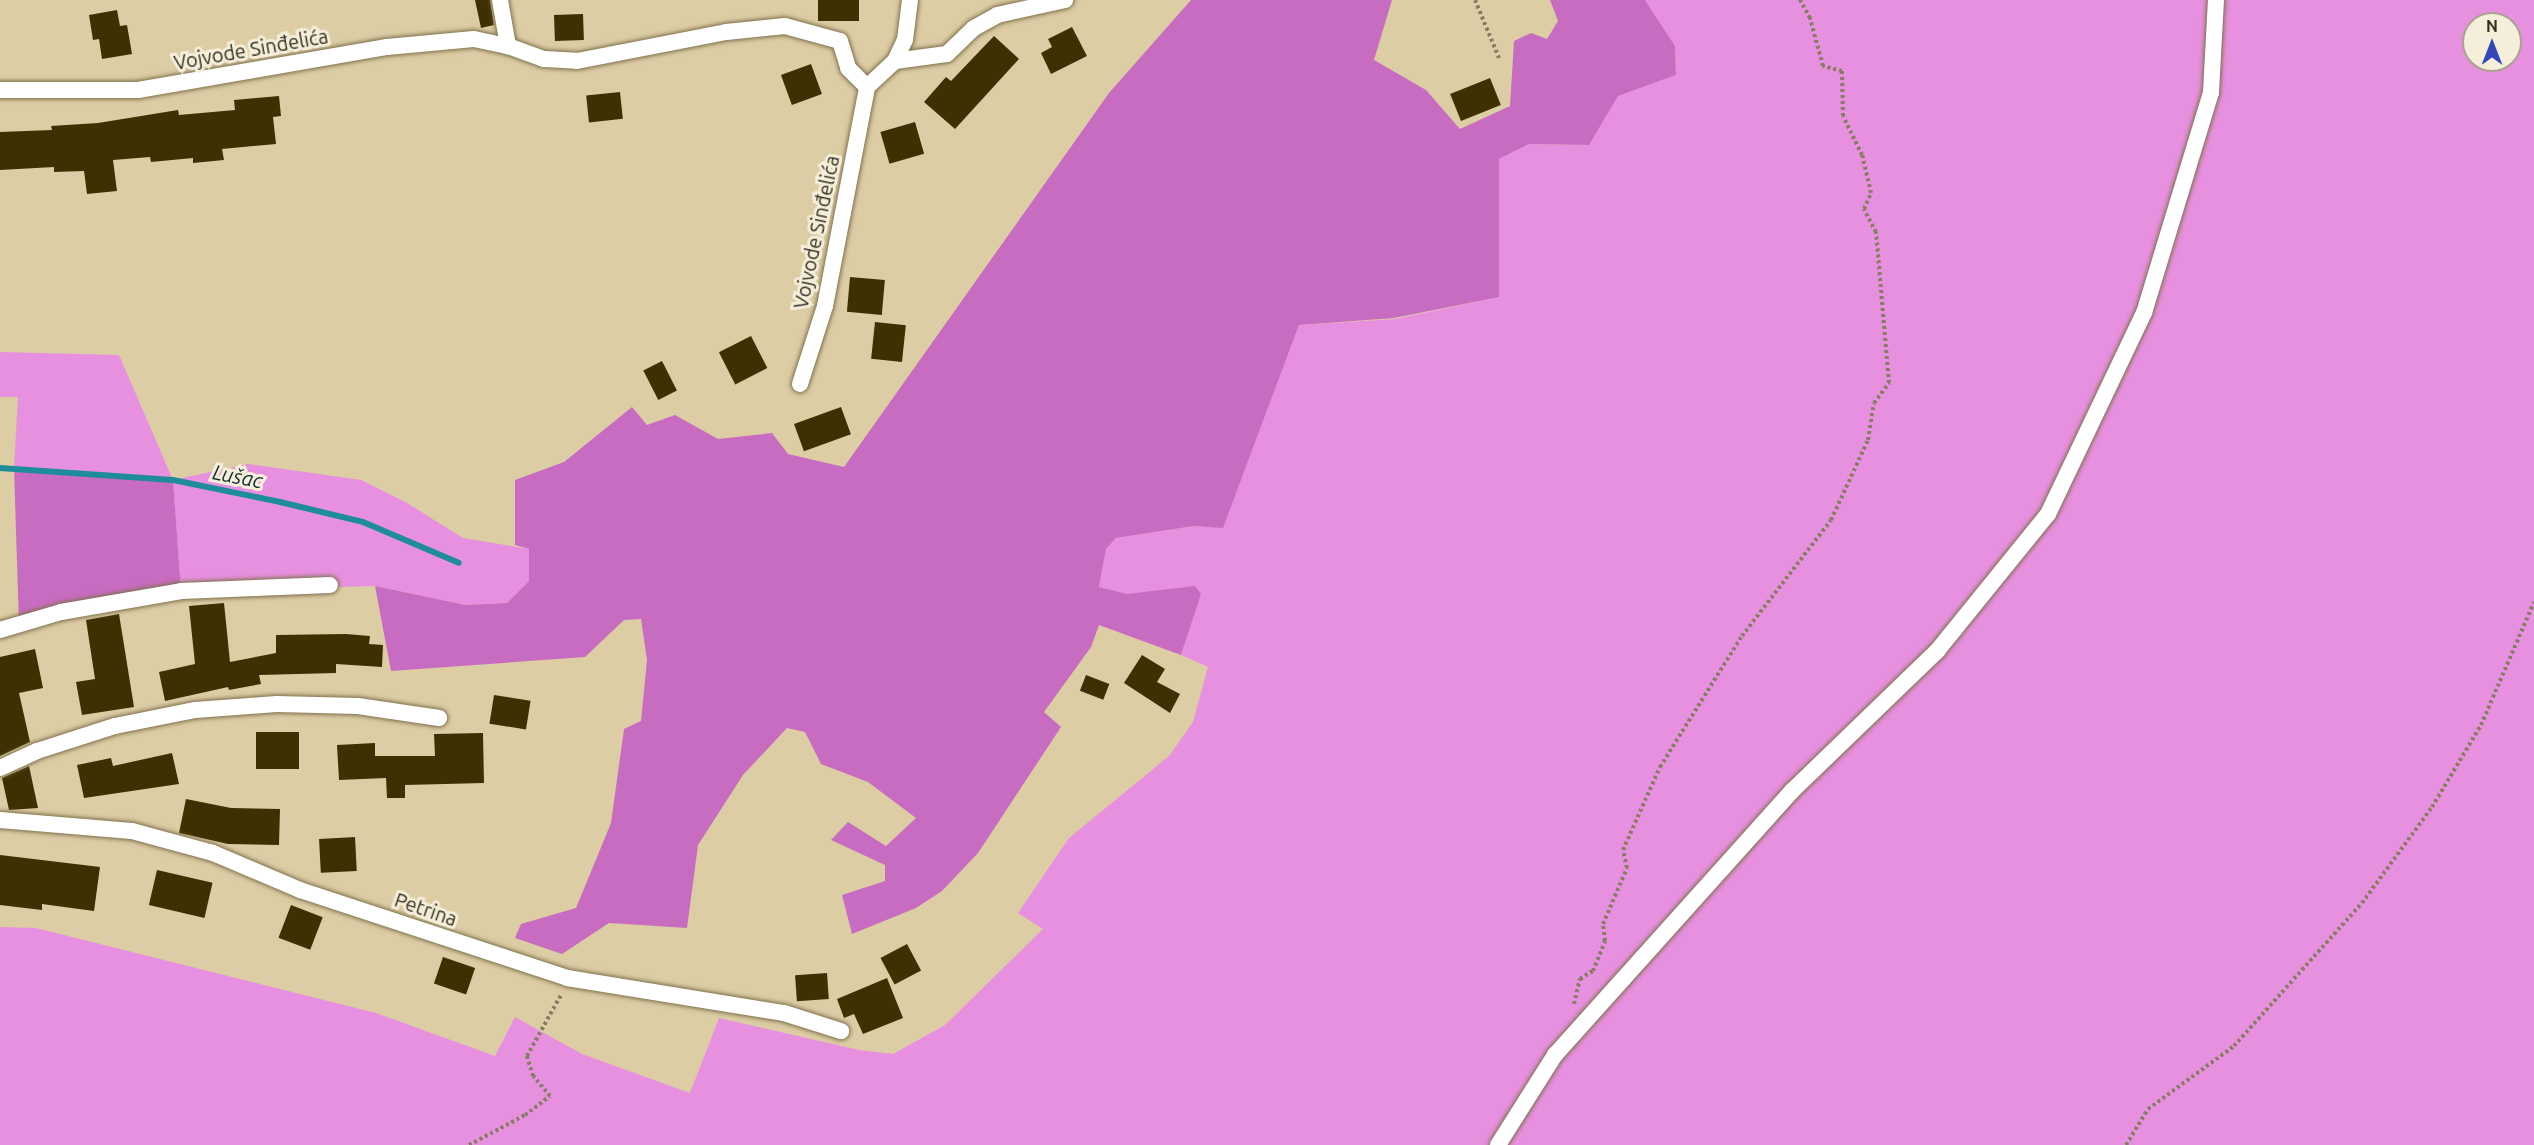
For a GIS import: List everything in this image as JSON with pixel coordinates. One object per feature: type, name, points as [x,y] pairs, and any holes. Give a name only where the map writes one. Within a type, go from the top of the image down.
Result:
[{"type":"street","points":[[500,0],[508,46]]},
{"type":"street","points":[[867,87],[895,61],[905,40],[910,0]]},
{"type":"street","points":[[895,61],[947,54],[974,28],[997,15],[1065,0]]},
{"type":"street","points":[[1498,1145],[1555,1055],[1791,791],[1937,651],[2048,514],[2144,313],[2211,92],[2216,0]]},
{"type":"street","name":"Vojvode Sinđelića","points":[[0,90],[138,90],[387,47],[474,39],[508,46],[544,59],[577,61],[726,32],[785,26],[840,41],[848,69],[867,87],[825,306],[801,384]]},
{"type":"street","points":[[0,630],[61,612],[181,591],[330,585]]},
{"type":"street","points":[[0,768],[37,751],[115,726],[195,710],[277,704],[335,705],[439,718]]},
{"type":"street","name":"Petrina","points":[[0,820],[132,831],[213,853],[300,890],[567,978],[784,1013],[842,1031]]},
{"type":"path","points":[[1475,0],[1499,58]]},
{"type":"path","points":[[1573,1012],[1580,979],[1593,971],[1605,941],[1603,924],[1627,868],[1623,850],[1660,767],[1742,636],[1831,520],[1868,440],[1874,403],[1889,382],[1876,232],[1864,209],[1871,193],[1862,155],[1843,116],[1842,71],[1823,66],[1810,18],[1800,0]]},
{"type":"path","points":[[2126,1145],[2148,1109],[2234,1046],[2362,903],[2432,807],[2481,725],[2534,602]]},
{"type":"path","points":[[469,1145],[525,1115],[550,1096],[533,1076],[527,1056],[567,978]]},
{"type":"shaded area","points":[[1191,0],[1392,0],[1374,60],[1426,90],[1460,129],[1510,106],[1514,41],[1531,33],[1547,39],[1558,21],[1550,0],[1645,0],[1675,46],[1676,75],[1618,96],[1589,145],[1529,144],[1499,159],[1499,297],[1394,318],[1299,325],[1223,528],[1194,526],[1116,538],[1106,549],[1099,587],[1127,594],[1195,586],[1201,594],[1181,655],[1099,625],[1091,647],[1044,712],[1061,727],[978,853],[942,891],[916,908],[852,934],[842,895],[885,881],[885,865],[831,840],[848,822],[886,846],[916,818],[868,782],[821,764],[805,732],[787,728],[743,775],[698,845],[687,928],[609,923],[562,954],[515,938],[521,924],[576,908],[611,823],[624,729],[641,721],[647,660],[641,619],[624,620],[585,657],[391,671],[375,586],[466,605],[507,603],[529,581],[529,549],[515,545],[515,480],[564,462],[632,407],[647,425],[675,415],[718,439],[772,433],[788,454],[844,467],[1109,93]]},
{"type":"shaded area","points":[[1645,0],[2213,0],[2208,92],[2142,311],[2046,512],[1935,649],[1634,962],[1495,1145],[0,1145],[0,927],[36,928],[376,1013],[495,1056],[515,1017],[582,1054],[690,1093],[719,1018],[859,1050],[893,1054],[945,1025],[1043,929],[1018,913],[1069,838],[1169,756],[1193,722],[1208,667],[1181,655],[1201,593],[1127,594],[1099,587],[1106,549],[1116,538],[1194,526],[1223,527],[1299,325],[1395,319],[1499,297],[1499,159],[1529,144],[1588,145],[1618,96],[1676,75],[1675,46]]},
{"type":"shaded area","points":[[2219,0],[2534,0],[2534,1145],[1502,1145],[1550,1066],[2051,515],[2089,437],[2192,171]]},
{"type":"shaded area","points":[[0,352],[119,355],[173,480],[248,464],[361,480],[407,503],[463,538],[529,549],[529,581],[507,603],[466,605],[375,586],[181,591],[173,481],[14,468],[18,397],[0,397]]},
{"type":"shaded area","points":[[14,468],[173,480],[181,591],[19,624]]},
{"type":"building","points":[[475,0],[490,0],[494,25],[481,28]]},
{"type":"building","points":[[818,0],[859,0],[859,21],[818,21]]},
{"type":"building","points":[[117,10],[120,26],[127,25],[132,54],[102,59],[99,39],[93,40],[89,15]]},
{"type":"building","points":[[583,14],[584,40],[555,41],[554,15]]},
{"type":"building","points":[[1072,27],[1087,56],[1051,74],[1041,53],[1052,47],[1048,39]]},
{"type":"building","points":[[994,36],[1019,59],[955,129],[924,102],[946,77],[951,81]]},
{"type":"building","points":[[811,64],[822,94],[792,105],[781,75]]},
{"type":"building","points":[[1490,78],[1501,105],[1461,121],[1450,94]]},
{"type":"building","points":[[620,92],[623,119],[589,122],[586,96]]},
{"type":"building","points":[[279,96],[281,116],[273,117],[276,144],[222,149],[224,160],[193,163],[193,158],[151,162],[150,157],[113,160],[117,191],[87,194],[84,171],[54,172],[54,167],[0,170],[0,132],[52,130],[51,126],[98,123],[178,110],[179,115],[235,110],[234,100]]},
{"type":"building","points":[[915,122],[924,154],[889,164],[880,132]]},
{"type":"building","points":[[850,277],[885,280],[882,315],[847,312]]},
{"type":"building","points":[[875,322],[906,325],[902,362],[871,359]]},
{"type":"building","points":[[751,336],[767,368],[735,384],[719,352]]},
{"type":"building","points":[[662,361],[677,390],[658,400],[643,371]]},
{"type":"building","points":[[841,407],[851,434],[804,451],[794,424]]},
{"type":"building","points":[[224,603],[230,662],[276,653],[276,635],[346,634],[370,636],[369,644],[383,645],[382,667],[336,664],[336,673],[259,675],[261,684],[229,690],[228,687],[165,701],[159,672],[195,664],[189,606]]},
{"type":"building","points":[[119,614],[134,707],[82,715],[76,682],[95,679],[86,620]]},
{"type":"building","points":[[35,649],[43,688],[19,693],[30,742],[0,756],[0,657]]},
{"type":"building","points":[[1142,655],[1165,669],[1157,682],[1180,694],[1170,713],[1124,683]]},
{"type":"building","points":[[1086,675],[1109,684],[1103,700],[1080,691]]},
{"type":"building","points":[[494,695],[531,701],[526,729],[489,724]]},
{"type":"building","points":[[256,732],[299,732],[299,769],[256,769]]},
{"type":"building","points":[[483,733],[484,783],[405,785],[405,798],[387,798],[386,778],[339,780],[337,745],[375,743],[375,756],[435,756],[434,734]]},
{"type":"building","points":[[172,753],[179,784],[84,798],[77,765],[111,758],[113,766]]},
{"type":"building","points":[[29,766],[38,808],[9,810],[2,778]]},
{"type":"building","points":[[186,799],[231,808],[280,809],[279,845],[228,844],[179,833]]},
{"type":"building","points":[[355,837],[357,871],[321,873],[319,839]]},
{"type":"building","points":[[0,855],[100,867],[94,911],[42,904],[42,910],[0,905]]},
{"type":"building","points":[[157,870],[213,883],[204,918],[149,905]]},
{"type":"building","points":[[291,905],[323,917],[310,950],[278,938]]},
{"type":"building","points":[[907,944],[921,970],[895,985],[881,958]]},
{"type":"building","points":[[443,957],[475,968],[466,995],[434,983]]},
{"type":"building","points":[[827,973],[829,999],[797,1001],[795,975]]},
{"type":"building","points":[[887,978],[903,1018],[863,1034],[854,1014],[844,1018],[837,999]]},
{"type":"waterway","name":"Lušac","points":[[0,468],[173,480],[280,502],[363,522],[459,563]]}]
